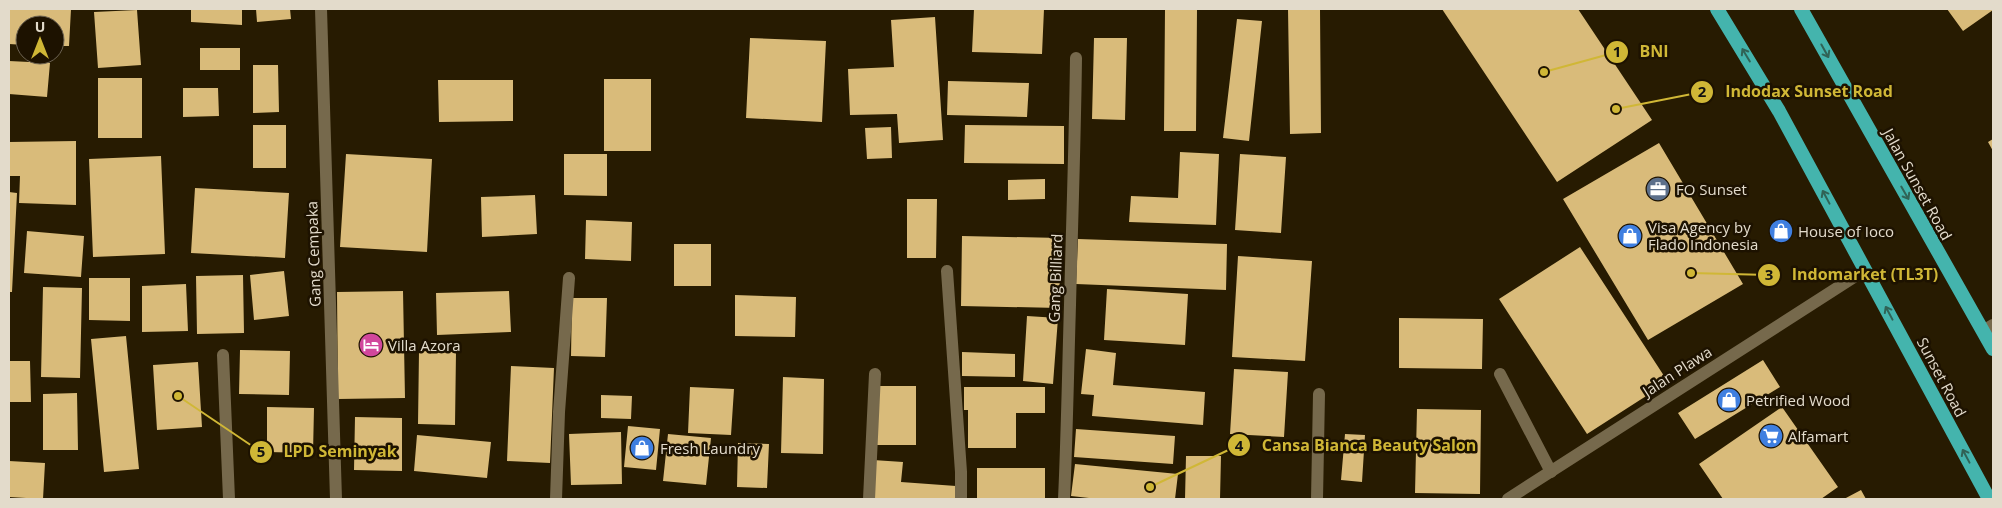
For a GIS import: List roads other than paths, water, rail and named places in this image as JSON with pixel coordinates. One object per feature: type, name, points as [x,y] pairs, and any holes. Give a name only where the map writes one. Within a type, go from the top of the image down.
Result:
[{"type":"highway","points":[[1717,9],[1779,110],[1866,270]]},
{"type":"highway","name":"Jalan Sunset Road","points":[[1801,9],[1988,328],[1993,349]]},
{"type":"highway","name":"Sunset Road","points":[[1866,270],[1990,499]]},
{"type":"street","name":"Gang Cempaka","points":[[322,9],[336,499]]},
{"type":"street","name":"Gang Billiard","points":[[1064,499],[1075,179],[1076,58]]},
{"type":"street","name":"Jalan Plawa","points":[[1508,499],[1866,270]]},
{"type":"street","points":[[947,271],[961,472],[961,499]]},
{"type":"street","points":[[556,499],[559,412],[569,278]]},
{"type":"street","points":[[222,355],[229,499]]},
{"type":"street","points":[[869,499],[875,374]]},
{"type":"street","points":[[1500,374],[1551,472]]},
{"type":"street","points":[[1316,499],[1319,394]]},
{"type":"place","name":"BNI","points":[[1544,72]]},
{"type":"place","name":"Indodax Sunset Road","points":[[1616,109]]},
{"type":"place","name":"FO Sunset","points":[[1658,189]]},
{"type":"place","name":"House of Ioco","points":[[1781,231]]},
{"type":"place","name":"Visa Agency by Flado Indonesia","points":[[1630,236]]},
{"type":"place","name":"Indomarket (TL3T)","points":[[1691,273]]},
{"type":"place","name":"Villa Azora","points":[[371,345]]},
{"type":"place","name":"LPD Seminyak","points":[[178,396]]},
{"type":"place","name":"Petrified Wood","points":[[1729,400]]},
{"type":"place","name":"Alfamart","points":[[1771,436]]},
{"type":"place","name":"Fresh Laundry","points":[[642,448]]},
{"type":"place","name":"Cansa Bianca Beauty Salon","points":[[1150,487]]}]
